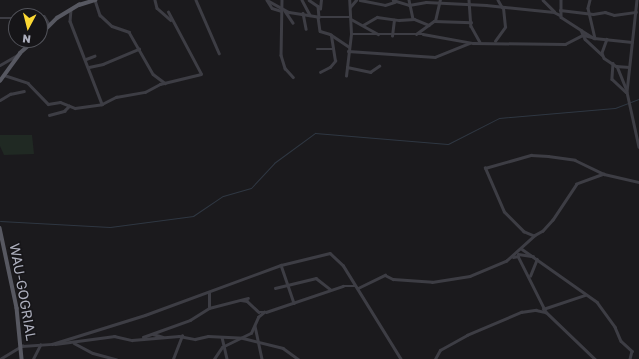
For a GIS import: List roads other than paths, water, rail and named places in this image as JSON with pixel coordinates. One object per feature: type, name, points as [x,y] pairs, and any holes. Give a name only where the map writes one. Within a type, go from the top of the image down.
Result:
[{"type":"main road","points":[[49,24],[71,9],[95,0]]},
{"type":"main road","points":[[0,81],[20,53],[26,48]]},
{"type":"main road","name":"WAU-GOGRIAL","points":[[0,228],[17,308],[22,346],[22,359]]},
{"type":"street","points":[[95,0],[100,15],[112,26],[129,32],[152,74],[165,83]]},
{"type":"street","points":[[155,0],[157,8],[173,22]]},
{"type":"street","points":[[196,0],[219,53]]},
{"type":"street","points":[[267,0],[285,10],[293,23]]},
{"type":"street","points":[[267,0],[272,8],[281,11]]},
{"type":"street","points":[[282,0],[281,58],[286,70],[293,77]]},
{"type":"street","points":[[302,0],[310,14]]},
{"type":"street","points":[[310,0],[319,10]]},
{"type":"street","points":[[321,0],[319,10],[320,31],[331,34],[349,47]]},
{"type":"street","points":[[346,76],[350,34],[349,0]]},
{"type":"street","points":[[350,7],[356,0]]},
{"type":"street","points":[[360,0],[386,5],[394,1],[410,4],[426,2],[554,12]]},
{"type":"street","points":[[407,20],[410,15],[409,0]]},
{"type":"street","points":[[435,21],[440,0]]},
{"type":"street","points":[[469,0],[471,22],[480,42]]},
{"type":"street","points":[[495,41],[505,27],[502,7],[498,0]]},
{"type":"street","points":[[542,0],[554,12],[594,38]]},
{"type":"street","points":[[590,0],[588,6],[594,38]]},
{"type":"street","points":[[627,92],[637,0]]},
{"type":"street","points":[[560,15],[561,1]]},
{"type":"street","points":[[71,9],[70,21],[86,59],[102,104]]},
{"type":"street","points":[[285,10],[319,17],[350,18],[378,34]]},
{"type":"street","points":[[560,10],[590,13],[605,12],[615,15],[636,12]]},
{"type":"street","points":[[4,75],[28,83],[48,104],[60,102],[76,108],[102,104],[116,97],[145,92],[165,83],[201,74],[168,12]]},
{"type":"street","points":[[303,13],[306,29]]},
{"type":"street","points":[[410,15],[413,19]]},
{"type":"street","points":[[362,25],[376,17],[394,20],[413,19],[429,25]]},
{"type":"street","points":[[392,36],[394,20]]},
{"type":"street","points":[[415,34],[435,21],[471,22]]},
{"type":"street","points":[[586,33],[592,26]]},
{"type":"street","points":[[581,30],[583,35],[602,55],[617,66],[627,92],[639,147]]},
{"type":"street","points":[[320,72],[334,62],[331,34]]},
{"type":"street","points":[[350,34],[378,34],[392,36],[415,34],[470,43],[495,41],[567,44],[583,35],[607,40],[632,42]]},
{"type":"street","points":[[602,55],[607,40]]},
{"type":"street","points":[[348,51],[435,57],[470,43]]},
{"type":"street","points":[[89,67],[139,49]]},
{"type":"street","points":[[317,49],[332,49]]},
{"type":"street","points":[[0,65],[20,53]]},
{"type":"street","points":[[86,59],[94,56]]},
{"type":"street","points":[[613,63],[612,79],[627,92]]},
{"type":"street","points":[[347,67],[370,72],[379,66]]},
{"type":"street","points":[[617,66],[629,67]]},
{"type":"street","points":[[0,100],[10,94],[24,91]]},
{"type":"street","points":[[49,115],[64,111],[69,106]]},
{"type":"street","points":[[534,236],[524,232],[504,212],[485,168],[531,155],[544,155],[575,160],[604,174],[639,182]]},
{"type":"street","points":[[214,359],[222,347],[252,333],[255,325],[264,312],[294,304],[330,290],[343,286],[356,287],[385,275],[409,282],[446,280],[489,270],[518,254],[534,236],[553,220],[577,184],[604,174]]},
{"type":"street","points":[[522,249],[534,256],[585,295],[597,302],[615,327],[621,341],[632,351],[630,359]]},
{"type":"street","points":[[52,344],[210,293],[281,265],[333,254],[343,264],[401,359]]},
{"type":"street","points":[[518,254],[534,256]]},
{"type":"street","points":[[518,254],[521,266],[530,276],[543,309],[595,359]]},
{"type":"street","points":[[530,276],[537,259]]},
{"type":"street","points":[[281,265],[294,304]]},
{"type":"street","points":[[275,288],[316,278],[330,290]]},
{"type":"street","points":[[209,308],[210,293]]},
{"type":"street","points":[[543,309],[585,295]]},
{"type":"street","points":[[139,339],[190,320],[209,308],[248,298]]},
{"type":"street","points":[[241,300],[264,312]]},
{"type":"street","points":[[435,359],[440,350],[467,335],[521,312],[536,310],[546,312]]},
{"type":"street","points":[[255,325],[262,359]]},
{"type":"street","points":[[152,334],[164,337]]},
{"type":"street","points":[[0,359],[22,346],[72,342],[114,336],[139,339],[182,336],[195,339],[222,337],[243,338],[283,348],[298,359]]},
{"type":"street","points":[[173,359],[182,336]]},
{"type":"street","points":[[222,337],[222,347],[227,359]]},
{"type":"street","points":[[72,342],[93,353],[116,359]]},
{"type":"street","points":[[33,359],[40,345]]},
{"type":"waterway","points":[[0,221],[110,227],[193,216],[223,196],[251,188],[274,163],[315,133],[448,144],[499,118],[615,108],[639,99]]}]
